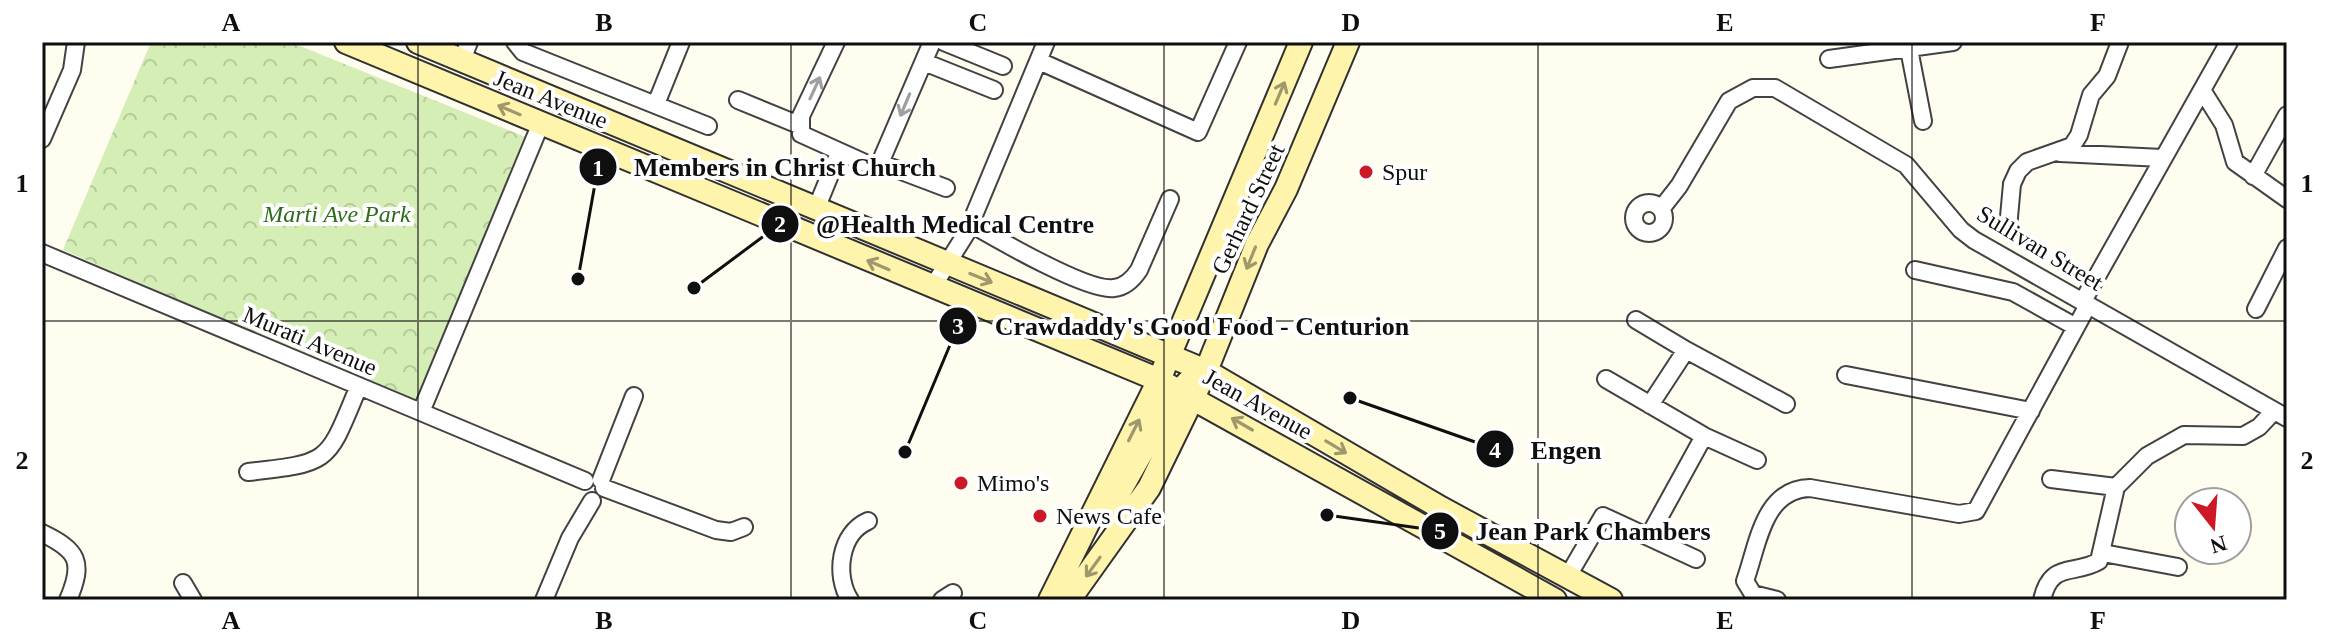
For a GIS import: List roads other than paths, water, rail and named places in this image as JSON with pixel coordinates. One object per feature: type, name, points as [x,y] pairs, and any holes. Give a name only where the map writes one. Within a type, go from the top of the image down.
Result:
[{"type":"main road","name":"Jean Avenue","points":[[346,42],[1177,389],[1555,600]]},
{"type":"main road","name":"Jean Avenue","points":[[418,42],[465,51],[816,209],[1206,371],[1611,600]]},
{"type":"main road","name":"Gerhard Street","points":[[1069,600],[1149,488],[1177,389],[1170,356],[1301,42]]},
{"type":"main road","name":"Gerhard Street","points":[[1050,600],[1066,567],[1177,389],[1206,371],[1257,244],[1299,160],[1348,42]]},
{"type":"main road","points":[[1463,519],[1464,531],[1472,538],[1581,600]]},
{"type":"street","points":[[42,139],[72,70],[76,42]]},
{"type":"street","points":[[515,42],[523,52],[708,126]]},
{"type":"street","points":[[656,104],[681,42]]},
{"type":"street","points":[[836,42],[799,125],[803,136],[871,167],[880,163],[932,42]]},
{"type":"street","points":[[944,42],[1003,66]]},
{"type":"street","points":[[932,288],[971,224],[1046,42]]},
{"type":"street","points":[[1039,61],[1198,132],[1238,42]]},
{"type":"street","points":[[1829,59],[1879,47],[1909,49],[1953,42]]},
{"type":"street","points":[[2008,228],[2012,184],[2018,171],[2027,162],[2072,146],[2079,135],[2091,95],[2107,76],[2120,42]]},
{"type":"street","points":[[1777,600],[1753,594],[1745,581],[1777,498],[1791,490],[1810,488],[1959,514],[1976,511],[2076,327],[2162,158],[2229,42]]},
{"type":"street","points":[[1909,49],[1923,121]]},
{"type":"street","points":[[924,62],[994,90]]},
{"type":"street","name":"Sullivan Street","points":[[1661,209],[1679,186],[1729,101],[1753,88],[1775,88],[1906,165],[1961,230],[1974,240],[2280,414]]},
{"type":"street","points":[[2202,90],[2224,125],[2235,162],[2287,199]]},
{"type":"street","points":[[738,100],[799,125]]},
{"type":"street","points":[[2253,176],[2287,115]]},
{"type":"street","points":[[421,412],[541,123]]},
{"type":"street","points":[[816,209],[839,153]]},
{"type":"street","points":[[2057,153],[2162,158]]},
{"type":"street","points":[[880,163],[946,188]]},
{"type":"street","points":[[971,224],[1071,275],[1115,288],[1134,278],[1139,270],[1170,199]]},
{"type":"street","points":[[2256,309],[2287,248]]},
{"type":"street","name":"Murati Avenue","points":[[42,253],[596,489],[716,530],[731,532],[744,527]]},
{"type":"street","points":[[1915,270],[2013,292],[2076,327]]},
{"type":"street","points":[[1636,320],[1786,404]]},
{"type":"street","points":[[1650,405],[1686,350]]},
{"type":"street","points":[[1846,375],[2031,411]]},
{"type":"street","points":[[1606,379],[1704,436],[1757,460]]},
{"type":"street","points":[[248,472],[284,468],[324,456],[334,445],[358,388]]},
{"type":"street","points":[[544,600],[596,489],[634,396]]},
{"type":"street","points":[[2042,600],[2049,581],[2059,573],[2068,568],[2090,567],[2103,553],[2116,487],[2166,443],[2184,435],[2243,436],[2280,414]]},
{"type":"street","points":[[1649,536],[1704,436]]},
{"type":"street","points":[[2051,479],[2116,487]]},
{"type":"street","points":[[1568,576],[1603,516],[1696,559]]},
{"type":"street","points":[[850,600],[840,575],[849,535],[855,526],[868,521]]},
{"type":"street","points":[[42,533],[68,546],[74,553],[77,571],[68,600]]},
{"type":"street","points":[[2103,553],[2178,567]]},
{"type":"street","points":[[183,583],[193,600]]},
{"type":"place","name":"Spur","points":[[1366,172]]},
{"type":"place","name":"Members in Christ Church","points":[[578,279]]},
{"type":"place","name":"@Health Medical Centre","points":[[694,288]]},
{"type":"place","name":"Engen","points":[[1350,398]]},
{"type":"place","name":"Crawdaddy's Good Food - Centurion","points":[[905,452]]},
{"type":"place","name":"Mimo's","points":[[961,483]]},
{"type":"place","name":"Jean Park Chambers","points":[[1327,515]]},
{"type":"place","name":"News Cafe","points":[[1040,516]]},
{"type":"park label","name":"Marti Ave Park","points":[[337,214]]}]
